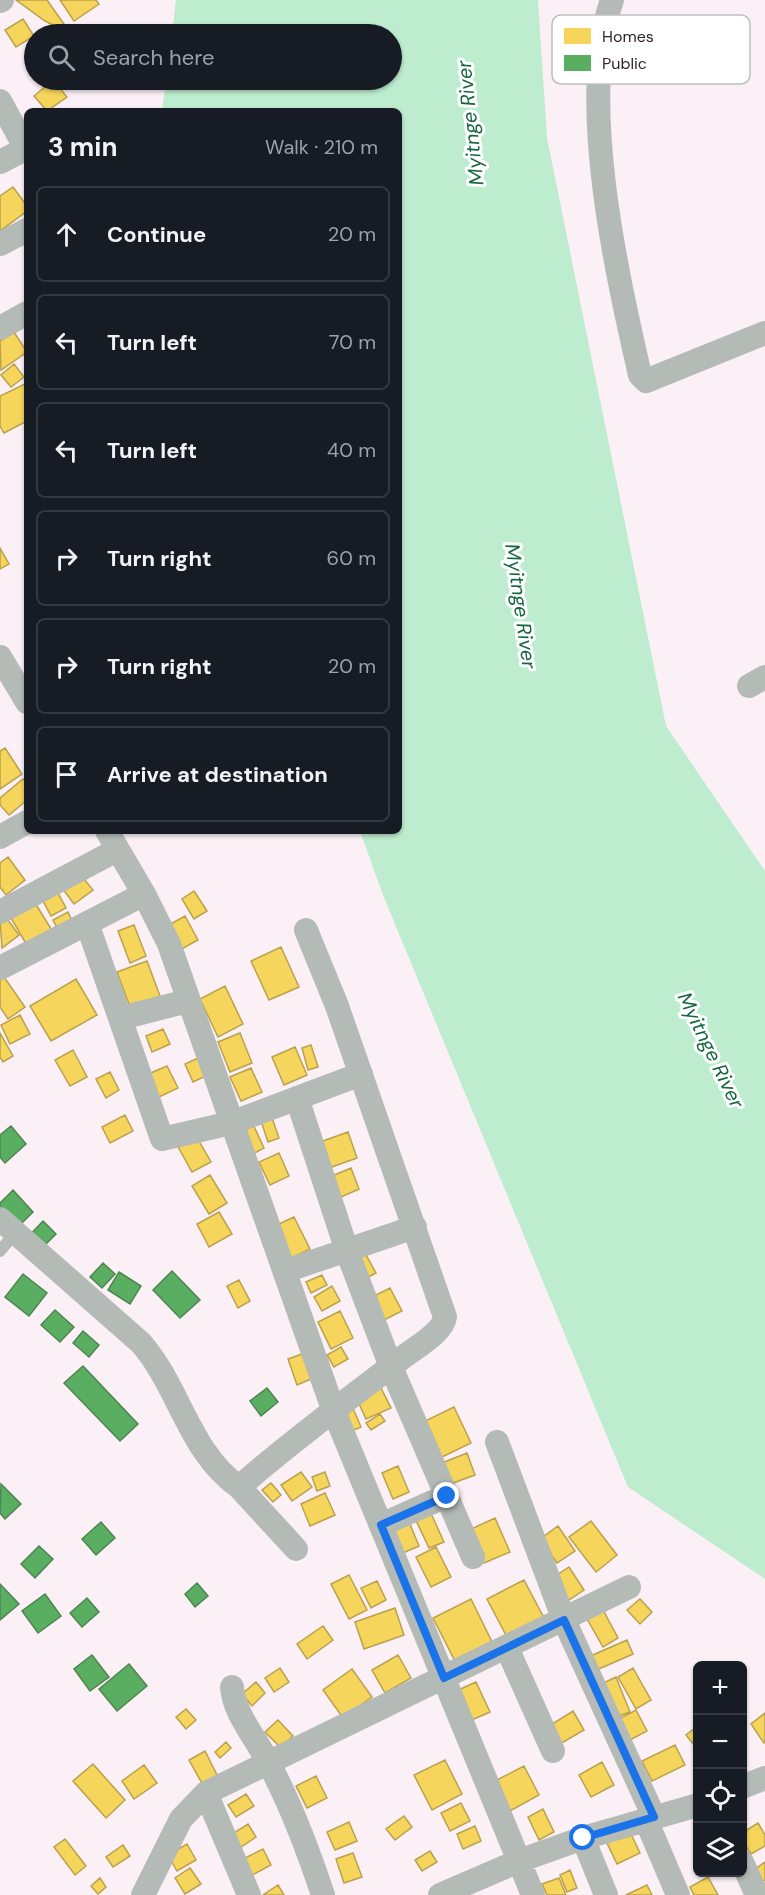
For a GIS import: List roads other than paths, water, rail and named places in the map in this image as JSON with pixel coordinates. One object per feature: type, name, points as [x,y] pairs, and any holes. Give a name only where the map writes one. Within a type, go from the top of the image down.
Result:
[{"type":"street","points":[[608,15],[612,0]]},
{"type":"street","points":[[598,84],[601,146],[619,282],[640,375],[646,381],[765,333]]},
{"type":"street","points":[[0,101],[24,144]]},
{"type":"street","points":[[0,162],[24,150]]},
{"type":"street","points":[[0,244],[24,232]]},
{"type":"street","points":[[0,328],[24,315]]},
{"type":"street","points":[[1,662],[24,697]]},
{"type":"street","points":[[0,837],[24,824]]},
{"type":"street","points":[[0,912],[112,840],[144,894],[169,944],[333,1409],[533,1895]]},
{"type":"street","points":[[0,968],[144,894]]},
{"type":"street","points":[[87,923],[162,1139],[231,1123],[361,1074]]},
{"type":"street","points":[[239,1486],[333,1409],[391,1367],[444,1322],[445,1313],[415,1227],[361,1074],[306,930]]},
{"type":"street","points":[[121,1018],[188,1001]]},
{"type":"street","points":[[297,1098],[347,1251],[391,1367],[473,1557]]},
{"type":"street","points":[[8,1226],[141,1343],[157,1362],[190,1430],[213,1465],[239,1486],[296,1549]]},
{"type":"street","points":[[285,1271],[415,1227]]},
{"type":"street","points":[[497,1442],[564,1620],[650,1818],[678,1895]]},
{"type":"street","points":[[381,1525],[447,1496]]},
{"type":"street","points":[[143,1895],[181,1819],[206,1793],[629,1587]]},
{"type":"street","points":[[507,1648],[553,1751]]},
{"type":"street","points":[[232,1687],[240,1713],[269,1763],[308,1852],[323,1895]]},
{"type":"street","points":[[747,1785],[765,1778]]},
{"type":"street","points":[[206,1793],[249,1895]]},
{"type":"street","points":[[440,1895],[470,1889],[519,1861],[583,1838],[693,1805]]},
{"type":"street","points":[[583,1838],[606,1895]]},
{"type":"street","points":[[747,1873],[757,1895]]},
{"type":"lane","points":[[0,1251],[8,1226]]},
{"type":"water","name":"Myitnge River","points":[[176,0],[538,0],[547,138],[666,726],[765,871],[765,1579],[628,1487],[383,895],[361,834],[402,834],[402,108],[162,108],[165,90],[402,90],[402,24],[173,24]]}]
